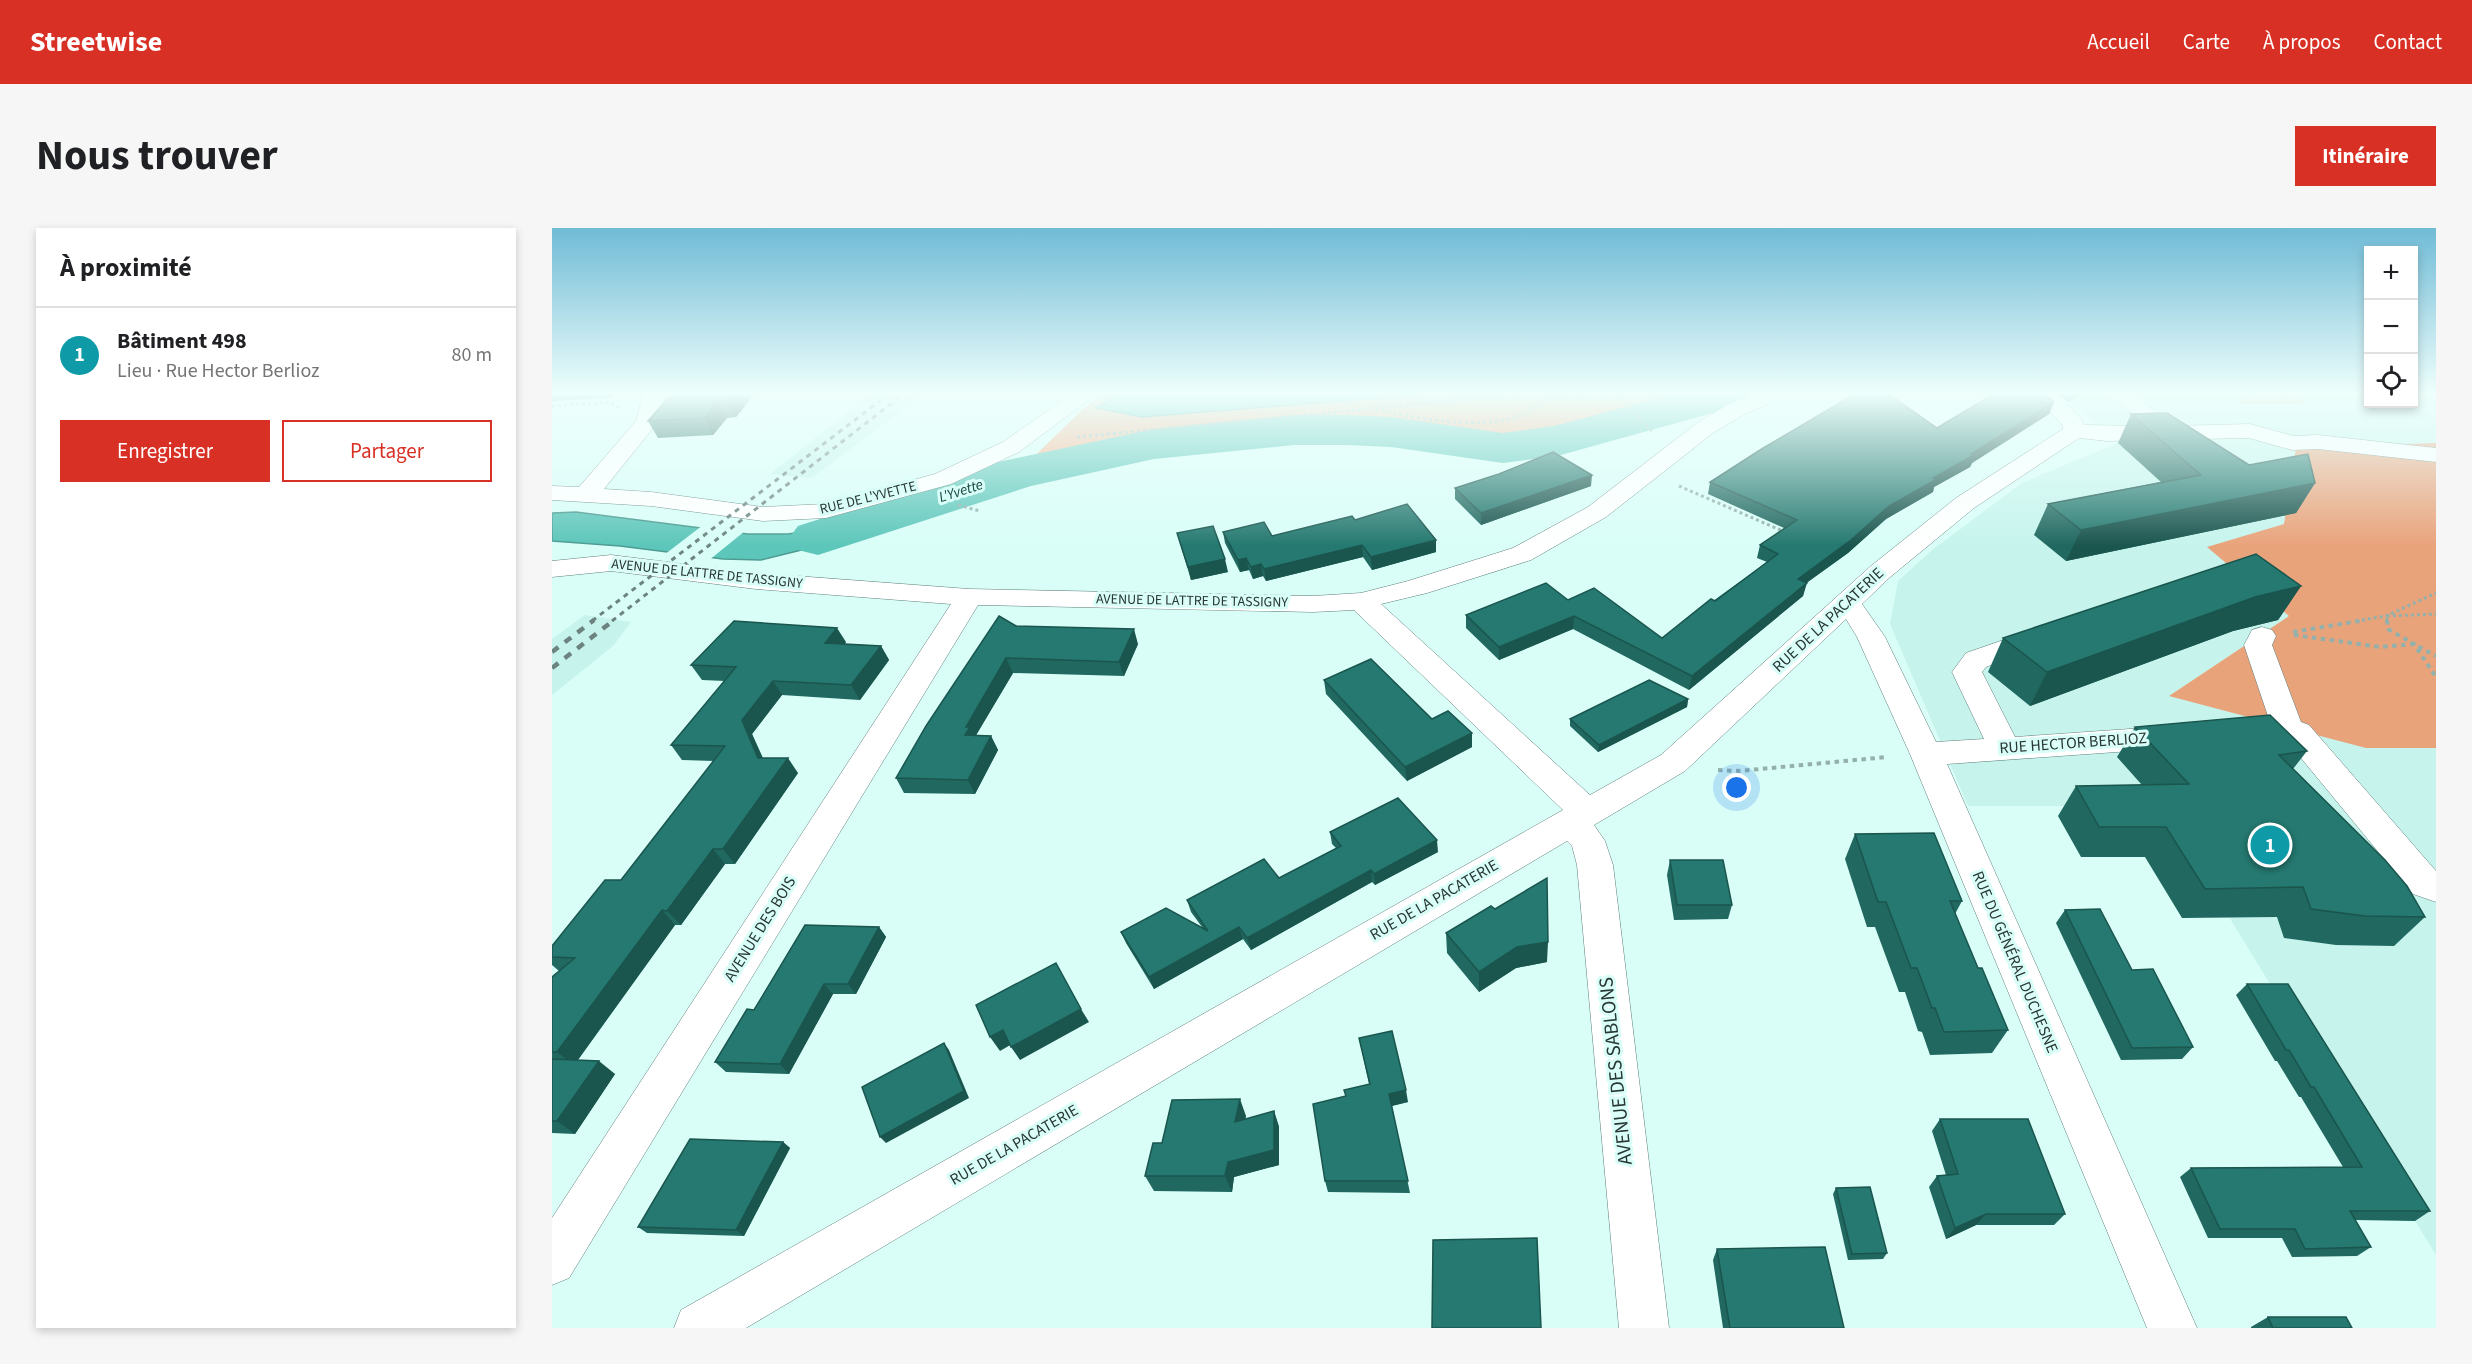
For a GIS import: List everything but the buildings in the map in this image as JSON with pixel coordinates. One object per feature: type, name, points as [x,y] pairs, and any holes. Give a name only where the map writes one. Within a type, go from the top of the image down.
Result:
[{"type":"street","points":[[586,495],[628,443]]},
{"type":"street","name":"RUE DE L'YVETTE","points":[[552,493],[651,499],[763,514],[826,511],[943,479],[1023,443]]},
{"type":"street","name":"AVENUE DE LATTRE DE TASSIGNY","points":[[552,569],[610,563],[756,582],[969,597],[1280,604],[1361,601],[1417,587],[1522,554],[1597,512],[1685,443]]},
{"type":"street","name":"RUE DE LA PACATERIE","points":[[699,1328],[1673,763],[1880,572],[1965,503],[2055,443]]},
{"type":"street","points":[[2330,443],[2436,455]]},
{"type":"street","name":"AVENUE DES BOIS","points":[[552,1261],[969,597]]},
{"type":"street","name":"AVENUE DES SABLONS","points":[[1361,601],[1578,817],[1588,841],[1595,865],[1644,1328]]},
{"type":"street","name":"RUE DU GÉNÉRAL DUCHESNE","points":[[1845,604],[1855,612],[1871,637],[1907,756],[2172,1328]]},
{"type":"street","points":[[2005,748],[1967,672],[1976,660],[2062,628]]},
{"type":"street","points":[[2262,636],[2258,645],[2288,729],[2298,734],[2426,884],[2436,888]]},
{"type":"street","name":"RUE HECTOR BERLIOZ","points":[[1907,756],[2288,729]]},
{"type":"path","points":[[1670,482],[1789,533]]},
{"type":"path","points":[[955,504],[980,511]]},
{"type":"path","points":[[2386,616],[2436,593]]},
{"type":"path","points":[[2415,644],[2380,647],[2286,634],[2386,616],[2436,615]]},
{"type":"path","points":[[2386,616],[2388,629],[2436,656]]},
{"type":"path","points":[[2415,644],[2436,677]]},
{"type":"path","points":[[1673,763],[1704,770],[1739,771],[1907,756]]},
{"type":"shaded area","points":[[809,443],[858,443],[811,478],[770,474]]},
{"type":"shaded area","points":[[1048,443],[1161,443],[1154,444],[1017,473]]},
{"type":"shaded area","points":[[1471,443],[1541,443],[1531,446]]},
{"type":"shaded area","points":[[2117,443],[2436,443],[2436,1255],[2161,806],[1968,806],[1890,624],[1898,581],[1932,550],[2022,483]]},
{"type":"shaded area","points":[[2436,443],[2436,748],[2366,748],[2169,696],[2289,616],[2207,547],[2284,524],[2296,448]]},
{"type":"shaded area","points":[[585,615],[631,622],[613,646],[552,695],[552,639]]},
{"type":"water","points":[[906,500],[920,511],[838,541],[761,560],[723,559],[620,546],[552,541],[552,513],[576,512],[748,534],[788,534],[833,527]]},
{"type":"pier","points":[[703,525],[745,531],[708,561],[664,555]]},
{"type":"waterway","name":"L'Yvette","points":[[818,538],[1017,473],[1161,443]]},
{"type":"waterway","name":"L'Yvette","points":[[1470,443],[1503,448],[1539,443]]},
{"type":"railway","points":[[592,621],[824,443]]},
{"type":"railway","points":[[612,621],[840,443]]},
{"type":"railway","points":[[552,652],[594,620]]},
{"type":"railway","points":[[552,668],[614,620]]},
{"type":"place","name":"Bâtiment 498","points":[[2270,845]]}]
